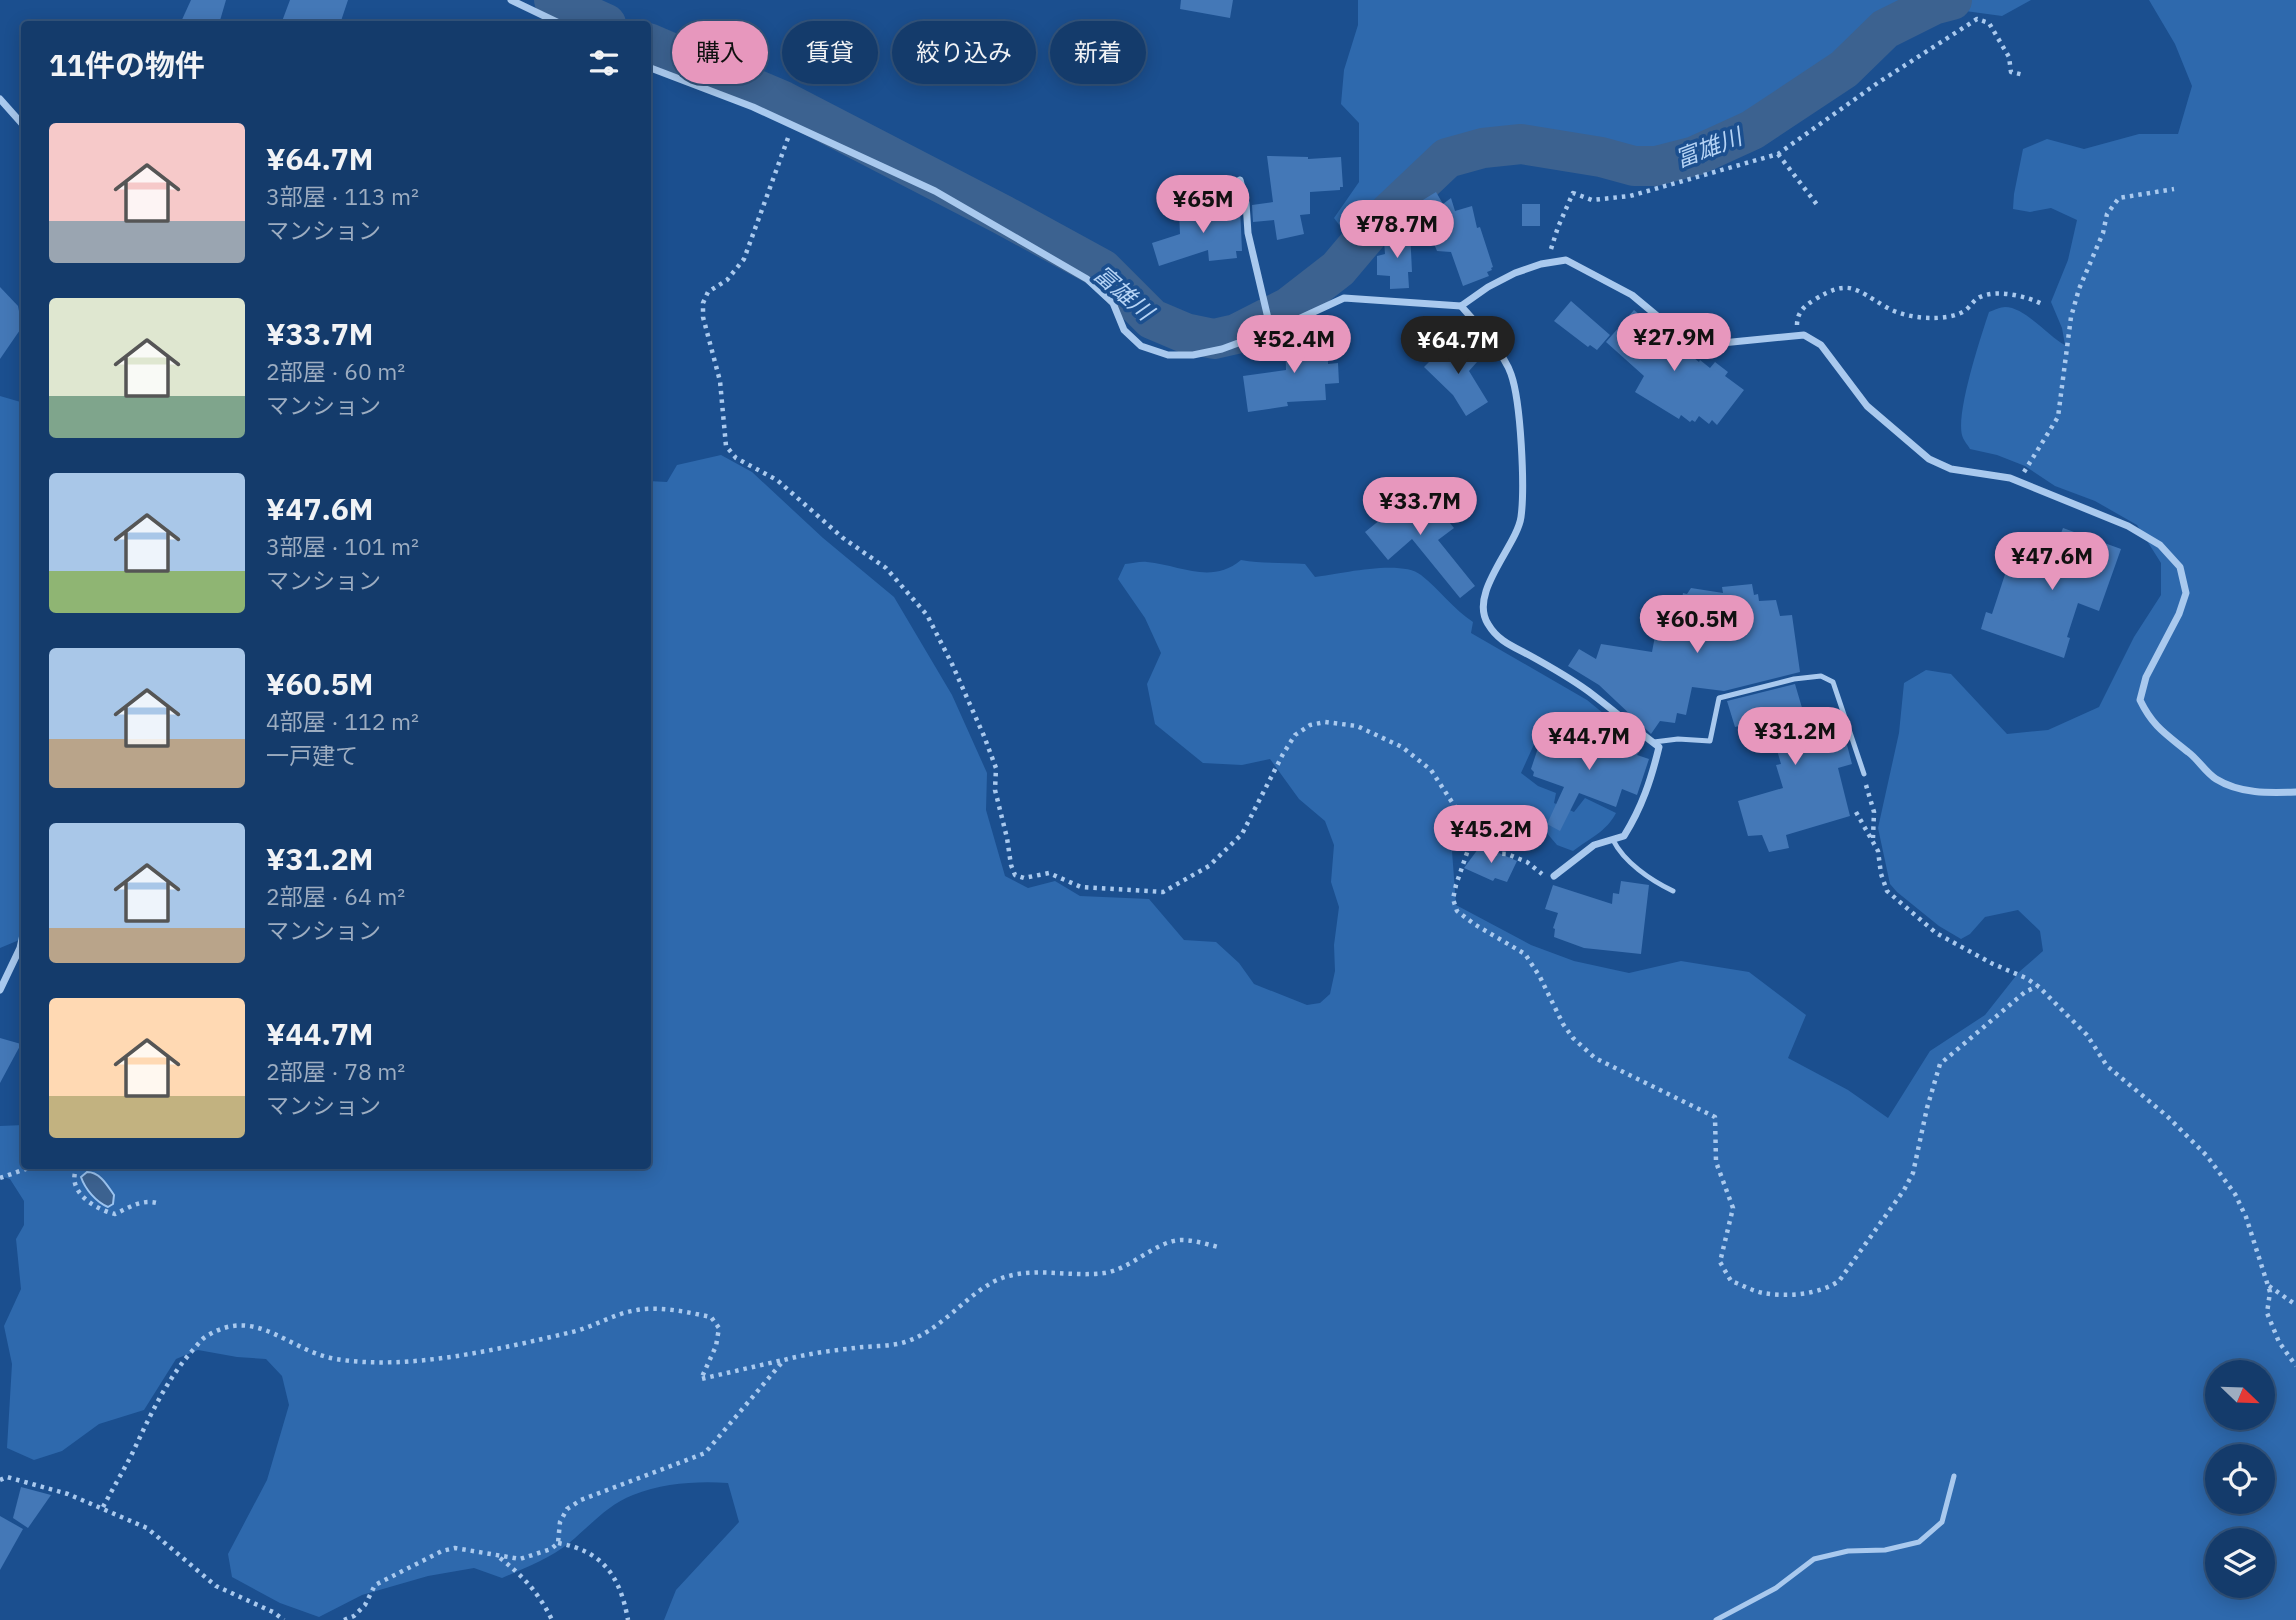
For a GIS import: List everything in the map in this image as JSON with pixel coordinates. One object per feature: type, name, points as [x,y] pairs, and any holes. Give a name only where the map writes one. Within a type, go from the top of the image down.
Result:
[{"type":"street","points":[[511,0],[555,21]]},
{"type":"street","points":[[651,68],[793,125],[935,191],[1087,279],[1113,303],[1124,330],[1141,346],[1168,355],[1194,355],[1222,349],[1271,331],[1344,298],[1461,306],[1514,272],[1566,260],[1632,295],[1686,340],[1722,343],[1804,335],[1821,345],[1867,406],[1929,459],[1951,469],[2010,478],[2128,526],[2160,545],[2180,567],[2186,593],[2179,614],[2146,677],[2140,700],[2148,717],[2214,778],[2239,790],[2296,792]]},
{"type":"street","points":[[0,99],[21,123]]},
{"type":"street","points":[[1240,180],[1246,203],[1248,233],[1271,331]]},
{"type":"street","points":[[1461,306],[1488,338],[1511,373],[1518,413],[1522,478],[1521,519],[1489,580],[1484,607],[1486,622],[1502,642],[1530,655],[1587,690],[1658,747],[1639,812],[1624,836],[1594,845],[1554,877]]},
{"type":"street","points":[[0,990],[21,944]]},
{"type":"lane","points":[[1652,742],[1678,739],[1710,741],[1719,698],[1794,678],[1821,676],[1833,682],[1864,774]]},
{"type":"lane","points":[[1613,840],[1620,854],[1673,891]]},
{"type":"lane","points":[[1716,1620],[1776,1588],[1814,1559],[1849,1551],[1885,1550],[1919,1542],[1942,1522],[1954,1476]]},
{"type":"path","points":[[1547,263],[1558,227],[1573,194],[1592,200],[1610,200],[1778,154],[1878,82],[1977,19],[1989,23],[2009,57],[2011,72],[2024,75]]},
{"type":"path","points":[[793,125],[744,259],[727,280],[708,292],[703,303],[720,381],[726,446],[736,458],[777,480],[843,538],[886,568],[927,615],[953,664],[996,768],[995,790],[1015,875],[1024,878],[1049,873],[1081,887],[1163,892],[1209,866],[1241,834],[1295,734],[1310,725],[1325,722],[1357,726],[1368,733],[1383,737],[1418,757],[1431,769],[1467,825],[1470,844],[1456,885],[1454,902],[1457,911],[1525,954],[1568,1031],[1595,1058],[1715,1117],[1716,1162],[1733,1208],[1720,1262],[1731,1281],[1763,1293],[1800,1294],[1826,1290],[1839,1281],[1904,1190],[1913,1173],[1940,1064],[2025,992],[2038,986]]},
{"type":"path","points":[[1778,154],[1818,206]]},
{"type":"path","points":[[2019,482],[2059,417],[2071,317],[2078,289],[2103,233],[2106,214],[2119,198],[2174,190]]},
{"type":"path","points":[[1797,336],[1797,317],[1806,305],[1830,290],[1843,287],[1873,297],[1903,315],[1934,318],[1961,313],[1982,296],[2024,295],[2042,304]]},
{"type":"path","points":[[1864,774],[1874,812],[1873,842]]},
{"type":"path","points":[[1856,812],[1878,851],[1881,874],[1887,891],[1936,933],[2038,986],[2087,1035],[2107,1066],[2167,1116],[2207,1156],[2235,1194],[2246,1217],[2270,1292],[2267,1312],[2279,1342],[2296,1366]]},
{"type":"path","points":[[1470,844],[1492,853],[1507,854],[1527,862],[1541,874],[1554,877]]},
{"type":"path","points":[[0,1178],[26,1169]]},
{"type":"path","points":[[76,1169],[73,1175],[74,1185],[80,1194],[101,1211],[115,1214],[134,1203],[160,1204]]},
{"type":"path","points":[[103,1507],[152,1409],[177,1368],[205,1336],[230,1325],[250,1324],[334,1359],[412,1363],[576,1331],[632,1311],[662,1309],[711,1317],[719,1328],[716,1346],[701,1379],[803,1355],[905,1342],[942,1321],[993,1282],[1012,1275],[1035,1272],[1107,1272],[1126,1267],[1152,1251],[1180,1240],[1218,1247]]},
{"type":"path","points":[[2268,1286],[2296,1306]]},
{"type":"path","points":[[344,1620],[354,1616],[365,1605],[375,1585],[442,1551],[455,1548],[520,1559],[551,1549],[558,1543],[560,1522],[567,1509],[581,1500],[705,1452],[784,1360]]},
{"type":"path","points":[[0,1480],[7,1477],[34,1484],[103,1507],[146,1528],[216,1586],[273,1612],[284,1620]]},
{"type":"path","points":[[558,1543],[579,1547],[594,1554],[623,1594],[628,1620]]},
{"type":"path","points":[[496,1556],[525,1578],[543,1601],[552,1620]]},
{"type":"shaded area","points":[[1358,0],[2031,0],[2002,16],[1958,10],[1926,15],[1880,28],[1832,70],[1773,112],[1685,153],[1641,154],[1582,149],[1541,137],[1472,137],[1424,155],[1383,203],[1361,218],[1340,226],[1334,218],[1359,182],[1359,123],[1341,104],[1344,70],[1358,25]]},
{"type":"shaded area","points":[[2149,0],[2296,0],[2296,1620],[664,1620],[676,1590],[739,1522],[728,1483],[704,1482],[656,1488],[624,1499],[561,1549],[502,1578],[474,1568],[428,1576],[362,1595],[319,1617],[280,1603],[232,1577],[228,1554],[267,1480],[289,1405],[282,1376],[266,1359],[198,1350],[176,1359],[144,1410],[99,1424],[62,1451],[34,1460],[7,1448],[12,1364],[4,1326],[21,1289],[16,1239],[24,1225],[24,1201],[10,1179],[0,1176],[0,1126],[21,1125],[21,1169],[651,1169],[651,481],[667,482],[677,465],[721,455],[752,472],[823,538],[894,597],[952,695],[987,773],[986,810],[1005,876],[1028,888],[1055,881],[1080,896],[1149,899],[1184,940],[1216,942],[1239,963],[1254,984],[1307,1005],[1320,1003],[1330,994],[1335,971],[1334,945],[1339,907],[1331,882],[1334,845],[1325,821],[1299,799],[1270,759],[1242,765],[1203,763],[1155,724],[1147,684],[1161,653],[1145,618],[1118,579],[1125,564],[1147,562],[1207,572],[1230,567],[1241,560],[1305,564],[1315,577],[1385,568],[1412,570],[1421,575],[1473,622],[1471,633],[1587,700],[1609,718],[1585,749],[1541,729],[1521,773],[1538,786],[1556,793],[1554,803],[1574,812],[1585,798],[1616,813],[1607,825],[1573,851],[1557,845],[1540,825],[1524,823],[1521,842],[1505,849],[1488,833],[1452,851],[1456,905],[1531,945],[1574,961],[1629,973],[1681,961],[1749,972],[1806,1015],[1788,1058],[1848,1090],[1888,1118],[1930,1051],[1985,1015],[2019,972],[2043,951],[2040,931],[2018,910],[1985,917],[1970,934],[1961,939],[1939,926],[1890,884],[1878,828],[1899,733],[1904,683],[1926,670],[1951,674],[2007,734],[2048,730],[2099,707],[2134,637],[2161,595],[2161,563],[2137,525],[2095,501],[2055,486],[2025,466],[1997,455],[1970,449],[1963,437],[1961,424],[1970,374],[1989,312],[2003,307],[2013,308],[2065,345],[2062,328],[2051,302],[2068,260],[2077,220],[2051,208],[2030,212],[2013,209],[2023,149],[2047,139],[2084,149],[2139,134],[2178,134],[2192,86],[2175,44]]},
{"type":"shaded area","points":[[0,396],[21,402],[21,939],[0,948]]},
{"type":"shaded area","points":[[87,1172],[96,1174],[106,1183],[114,1195],[113,1204],[108,1207],[92,1195],[81,1177]]},
{"type":"building","points":[[191,0],[226,0],[220,21],[181,21]]},
{"type":"building","points":[[290,0],[348,0],[341,21],[282,21]]},
{"type":"building","points":[[1181,0],[1233,0],[1230,18],[1180,9]]},
{"type":"building","points":[[1267,156],[1308,159],[1341,157],[1343,187],[1340,187],[1340,190],[1310,192],[1310,214],[1300,215],[1304,234],[1277,240],[1274,220],[1253,222],[1252,205],[1273,202]]},
{"type":"building","points":[[1436,192],[1443,204],[1451,198],[1455,211],[1472,206],[1477,228],[1480,227],[1493,267],[1487,272],[1489,276],[1463,286],[1451,252],[1437,251],[1427,227],[1432,226],[1418,203]]},
{"type":"building","points":[[1204,203],[1204,207],[1240,207],[1242,251],[1236,251],[1237,258],[1209,261],[1208,250],[1159,266],[1152,243],[1180,234],[1179,213],[1184,212],[1183,205]]},
{"type":"building","points":[[1522,204],[1540,204],[1540,226],[1522,226]]},
{"type":"building","points":[[1410,230],[1412,272],[1408,272],[1409,288],[1390,289],[1390,276],[1377,275],[1377,256],[1385,254],[1384,241],[1392,241],[1391,231]]},
{"type":"building","points":[[0,287],[18,306],[21,328],[0,359]]},
{"type":"building","points":[[1571,301],[1610,335],[1597,350],[1590,345],[1588,347],[1554,321]]},
{"type":"building","points":[[1634,310],[1699,362],[1700,360],[1710,368],[1715,362],[1728,372],[1725,376],[1744,390],[1717,425],[1712,420],[1709,424],[1699,416],[1695,422],[1690,422],[1681,415],[1679,419],[1635,392],[1644,376],[1606,342]]},
{"type":"building","points":[[1285,332],[1327,332],[1328,364],[1338,363],[1339,383],[1325,384],[1326,400],[1287,402],[1288,406],[1248,412],[1243,376],[1286,370]]},
{"type":"building","points":[[1453,338],[1477,362],[1469,371],[1488,402],[1466,416],[1453,395],[1424,367]]},
{"type":"building","points":[[1421,487],[1454,528],[1438,540],[1475,586],[1460,598],[1412,539],[1388,560],[1365,532]]},
{"type":"building","points":[[2063,528],[2121,549],[2099,611],[2078,603],[2067,637],[2070,638],[2064,658],[1981,629],[1986,612],[1992,614],[2013,550],[2050,562]]},
{"type":"building","points":[[1752,584],[1754,595],[1758,594],[1759,601],[1776,600],[1780,616],[1792,615],[1800,672],[1724,691],[1692,687],[1686,715],[1677,713],[1675,723],[1660,721],[1651,734],[1599,685],[1568,666],[1579,649],[1596,659],[1601,644],[1652,652],[1661,623],[1678,626],[1683,593],[1687,594],[1691,588],[1723,593],[1722,587]]},
{"type":"building","points":[[1795,684],[1805,718],[1833,710],[1842,742],[1846,741],[1852,764],[1838,768],[1850,816],[1786,835],[1789,848],[1769,852],[1762,835],[1748,836],[1738,801],[1783,788],[1776,765],[1781,764],[1768,719],[1735,727],[1727,701]]},
{"type":"building","points":[[1608,732],[1644,745],[1637,755],[1649,759],[1637,795],[1622,789],[1616,807],[1579,793],[1560,831],[1547,824],[1564,787],[1533,776],[1531,769],[1542,736],[1547,738],[1548,735],[1598,753]]},
{"type":"building","points":[[1481,845],[1517,861],[1507,882],[1495,878],[1493,881],[1464,868]]},
{"type":"building","points":[[1621,881],[1649,885],[1641,954],[1584,948],[1554,937],[1553,928],[1558,913],[1545,909],[1553,885],[1612,904],[1613,893],[1619,894]]},
{"type":"building","points":[[0,1038],[21,1044],[0,1083]]},
{"type":"building","points":[[21,1487],[51,1495],[28,1528],[13,1518]]},
{"type":"building","points":[[0,1516],[23,1529],[0,1570]]},
{"type":"waterway","name":"富雄川","points":[[554,0],[600,21]]},
{"type":"waterway","name":"富雄川","points":[[651,44],[783,101],[1003,215],[1102,269],[1152,319],[1185,333],[1214,339],[1236,334],[1289,307],[1338,269],[1371,230],[1447,158],[1483,148],[1521,144],[1601,157],[1634,166],[1656,166],[1695,156],[1752,130],[1844,69],[1885,29],[1933,5],[1952,0]]}]
